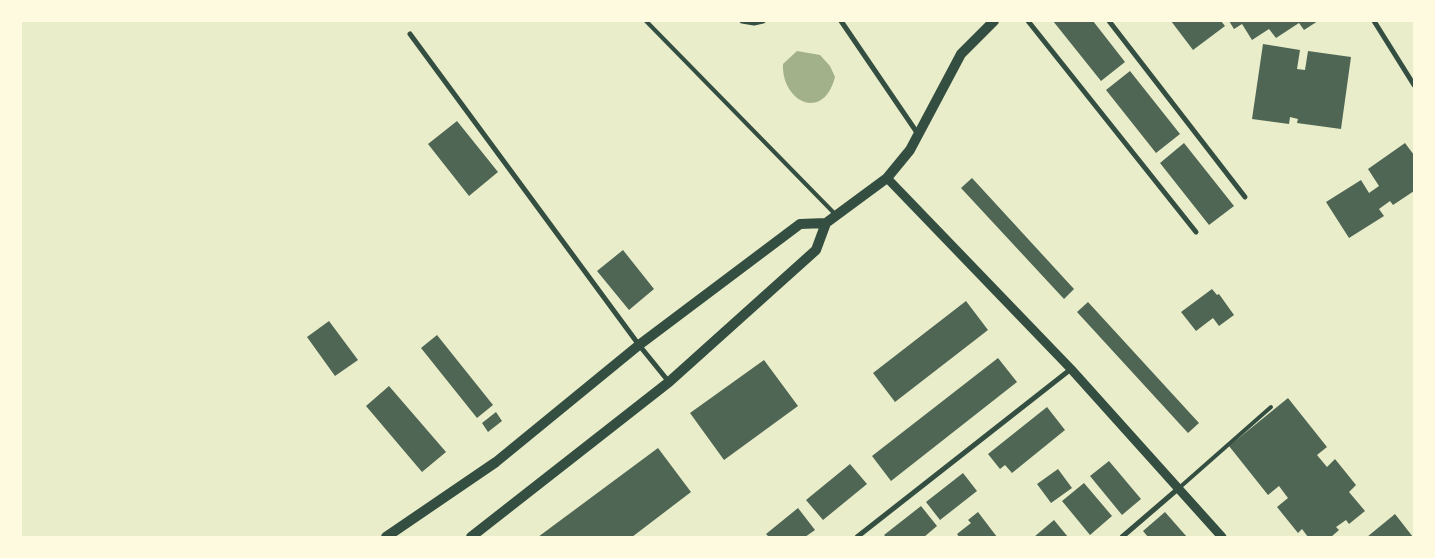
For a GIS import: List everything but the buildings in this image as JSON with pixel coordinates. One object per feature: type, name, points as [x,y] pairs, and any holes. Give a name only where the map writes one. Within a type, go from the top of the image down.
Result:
[{"type":"main road","points":[[386,537],[496,462],[639,345],[800,224],[826,223],[887,178],[910,150],[961,54],[994,21]]},
{"type":"main road","points":[[471,537],[669,382],[816,250],[826,223]]},
{"type":"street","points":[[742,21],[754,23],[762,21]]},
{"type":"street","points":[[841,21],[918,134]]},
{"type":"street","points":[[1028,21],[1196,232]]},
{"type":"street","points":[[1109,21],[1245,197]]},
{"type":"street","points":[[1374,21],[1414,85]]},
{"type":"street","points":[[410,34],[639,345],[669,382]]},
{"type":"street","points":[[887,178],[1071,369],[1222,537]]},
{"type":"street","points":[[857,537],[1071,369]]},
{"type":"street","points":[[1122,537],[1179,488]]},
{"type":"lane","points":[[646,21],[836,216]]},
{"type":"lane","points":[[1179,488],[1271,406]]},
{"type":"shaded area","points":[[797,51],[820,55],[830,66],[835,77],[829,91],[822,100],[813,103],[804,102],[795,97],[789,88],[784,77],[783,64]]}]
